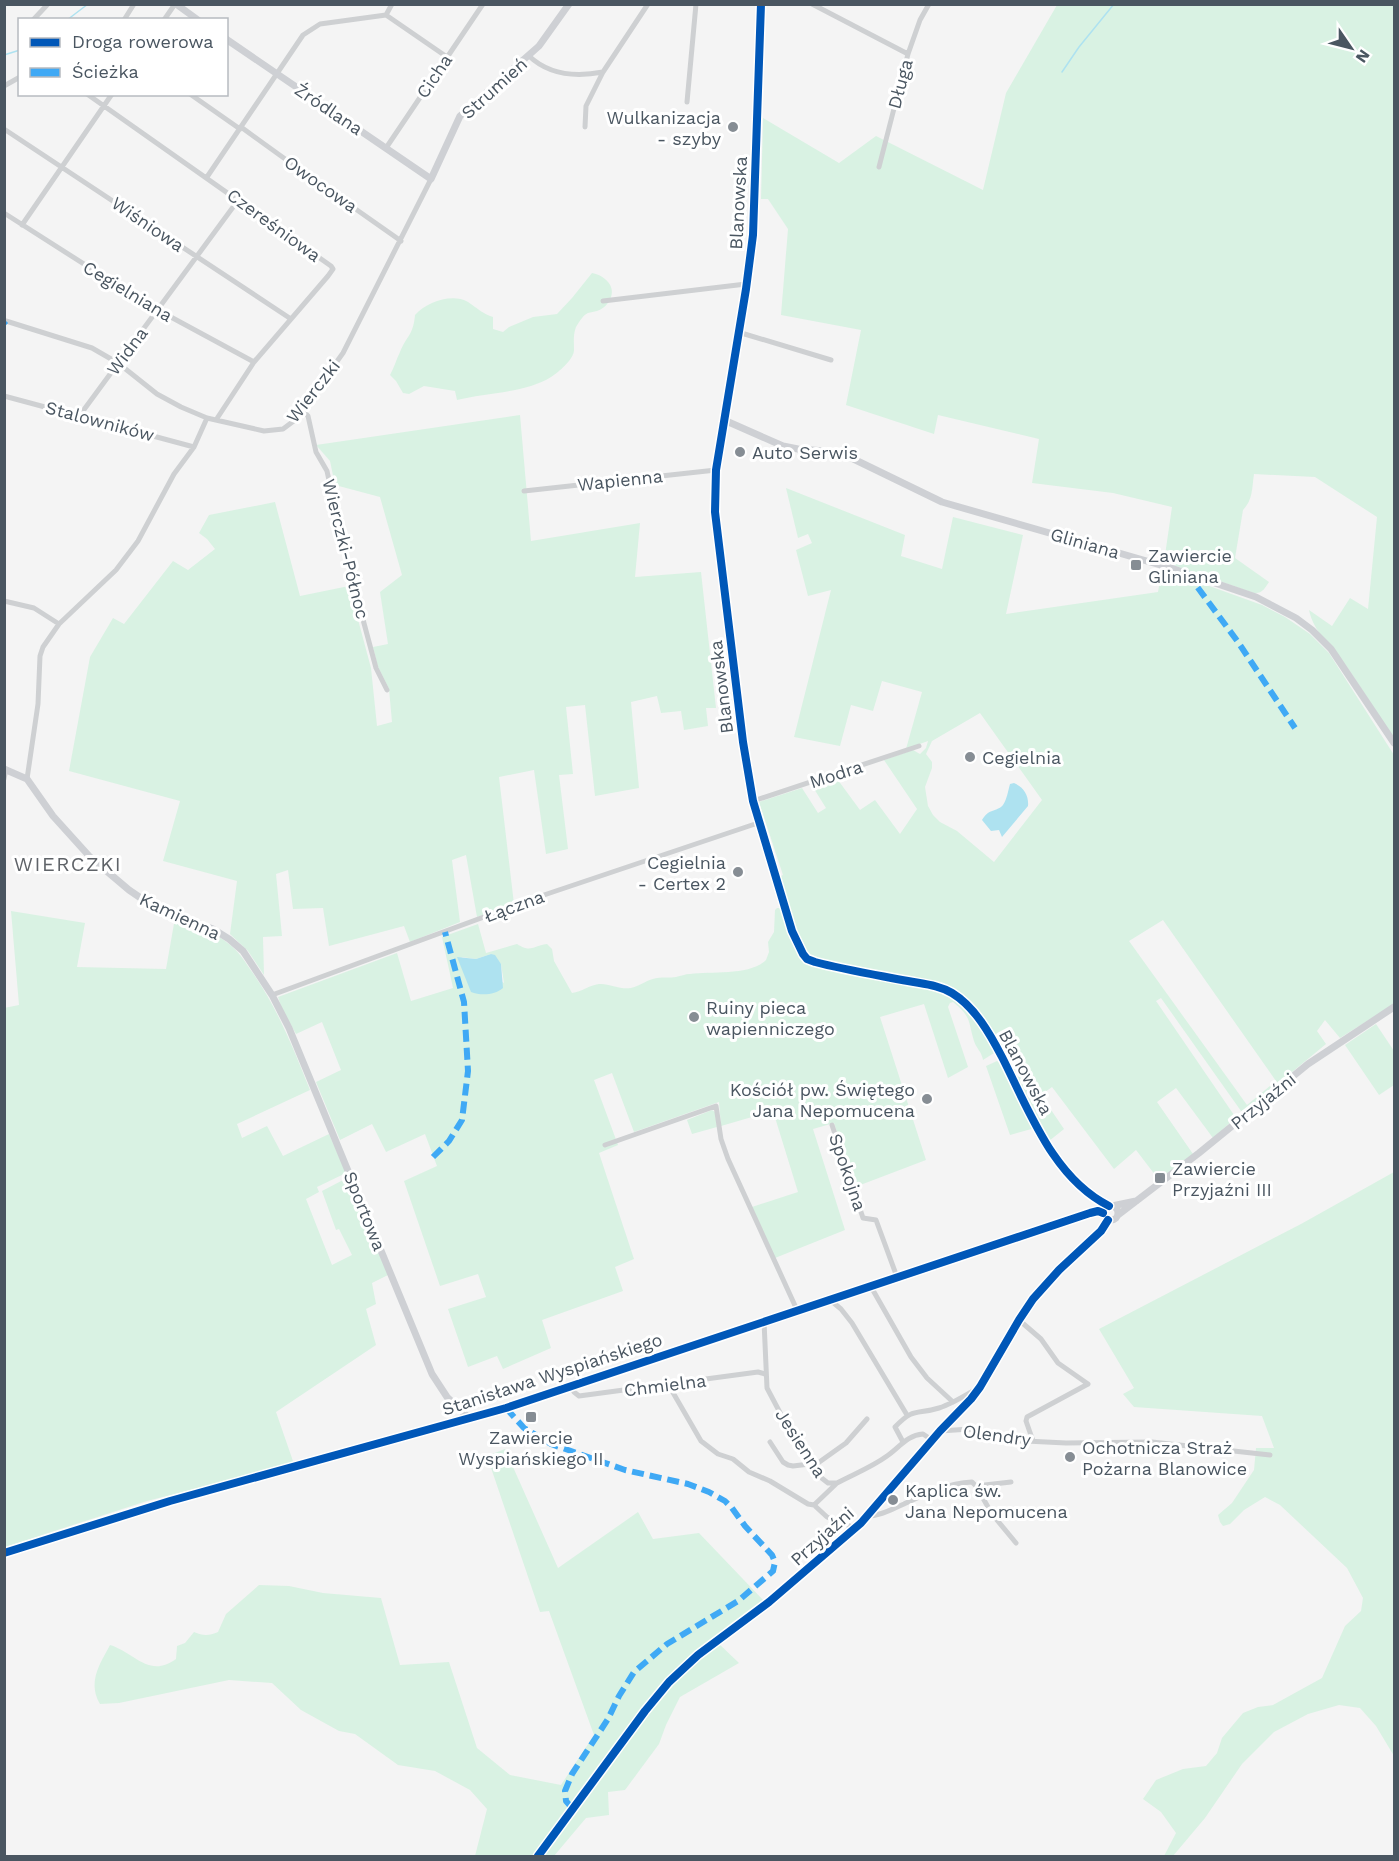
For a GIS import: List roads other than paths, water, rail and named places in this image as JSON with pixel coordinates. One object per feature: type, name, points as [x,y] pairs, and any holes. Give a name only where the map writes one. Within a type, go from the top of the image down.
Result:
[{"type":"street","points":[[35,18],[48,4]]},
{"type":"street","points":[[125,18],[134,4]]},
{"type":"street","points":[[165,18],[175,4],[195,18]]},
{"type":"street","points":[[386,15],[393,4]]},
{"type":"street","name":"Cicha","points":[[386,148],[483,4]]},
{"type":"street","name":"Strumień","points":[[431,179],[460,116],[539,46],[569,4]]},
{"type":"street","points":[[585,127],[586,106],[603,72],[648,4]]},
{"type":"street","points":[[687,102],[696,4]]},
{"type":"street","name":"Blanowska","points":[[761,4],[753,222],[746,284],[716,470],[716,516],[744,750],[758,823],[792,931],[802,954],[815,962],[934,986],[955,995],[970,1008],[993,1040],[1061,1167],[1094,1197],[1111,1206]]},
{"type":"street","points":[[812,4],[908,54]]},
{"type":"street","points":[[919,4],[927,6]]},
{"type":"street","name":"Długa","points":[[879,167],[908,54],[927,6]]},
{"type":"street","points":[[207,177],[303,35],[320,24],[386,15],[447,57]]},
{"type":"street","name":"Źródlana","points":[[228,40],[431,179]]},
{"type":"street","points":[[529,56],[541,66],[560,72],[576,75],[603,72]]},
{"type":"street","points":[[4,86],[18,78]]},
{"type":"street","name":"Czereśniowa","points":[[90,96],[207,177],[333,269],[254,362],[216,420]]},
{"type":"street","points":[[22,225],[111,96]]},
{"type":"street","name":"Owocowa","points":[[193,96],[400,241]]},
{"type":"street","name":"Wiśniowa","points":[[4,129],[291,319]]},
{"type":"street","name":"Wierczki","points":[[5,322],[92,348],[118,363],[157,394],[207,418],[273,431],[290,425],[343,353],[431,179]]},
{"type":"street","name":"Widna","points":[[80,416],[238,200]]},
{"type":"street","name":"Cegielniana","points":[[4,213],[158,310],[254,362]]},
{"type":"street","points":[[603,301],[746,284]]},
{"type":"street","points":[[738,332],[831,360]]},
{"type":"street","name":"Stalowników","points":[[4,396],[194,447]]},
{"type":"street","name":"Wierczki-Północ","points":[[303,410],[308,416],[316,452],[327,471],[343,545],[376,668],[387,690]]},
{"type":"street","points":[[27,779],[38,704],[40,656],[47,640],[59,624],[116,570],[128,555],[174,474],[194,447],[207,418]]},
{"type":"street","name":"Gliniana","points":[[724,420],[783,446],[838,452],[942,502],[1171,568],[1256,597],[1296,618],[1331,649],[1395,743]]},
{"type":"street","name":"Wapienna","points":[[524,490],[716,470]]},
{"type":"street","points":[[4,602],[34,609],[59,624]]},
{"type":"street","name":"Modra","points":[[753,801],[919,746]]},
{"type":"street","points":[[4,779],[5,769]]},
{"type":"street","name":"Kamienna","points":[[5,769],[27,779],[53,816],[90,857],[129,890],[147,903],[213,929],[229,939],[248,958],[272,995]]},
{"type":"street","name":"Łączna","points":[[272,995],[538,897],[758,823]]},
{"type":"street","name":"Sportowa","points":[[272,995],[289,1028],[429,1367],[447,1396],[469,1418]]},
{"type":"street","name":"Przyjaźni","points":[[1118,1215],[1314,1059],[1395,1007]]},
{"type":"street","points":[[605,1145],[716,1106],[721,1139],[797,1310]]},
{"type":"street","name":"Spokojna","points":[[831,1125],[863,1218],[876,1220],[897,1276]]},
{"type":"street","points":[[1094,1197],[1100,1212],[1104,1217],[1108,1220],[1115,1219],[1118,1215],[1117,1209],[1111,1206],[1100,1212]]},
{"type":"street","name":"Przyjaźni","points":[[1111,1206],[1136,1201]]},
{"type":"street","name":"Stanisława Wyspiańskiego","points":[[4,1552],[170,1501],[506,1408],[897,1276],[1100,1212]]},
{"type":"street","name":"Przyjaźni","points":[[538,1857],[645,1711],[679,1672],[703,1651],[769,1602],[868,1516],[980,1387],[1018,1320],[1045,1284],[1101,1231],[1108,1220]]},
{"type":"street","points":[[870,1285],[911,1357],[927,1378],[953,1402]]},
{"type":"street","points":[[828,1299],[841,1309],[852,1323],[907,1415]]},
{"type":"street","points":[[1018,1320],[1041,1339],[1058,1363],[1088,1384],[1027,1417],[1026,1421],[1033,1441]]},
{"type":"street","name":"Jesienna","points":[[765,1321],[766,1388],[786,1424],[813,1458],[820,1478],[828,1483],[837,1483],[887,1457],[903,1442]]},
{"type":"street","name":"Chmielna","points":[[571,1386],[579,1396],[758,1372],[765,1374]]},
{"type":"street","points":[[668,1384],[703,1443],[718,1454],[733,1459],[749,1472],[770,1481],[808,1504],[814,1505],[827,1517],[855,1528]]},
{"type":"street","points":[[932,1440],[920,1434],[903,1442],[895,1427],[907,1415],[915,1411],[940,1408],[980,1387]]},
{"type":"street","points":[[770,1442],[783,1462],[788,1465],[815,1464],[846,1443],[867,1419]]},
{"type":"street","name":"Olendry","points":[[940,1431],[970,1429],[1003,1440],[1066,1443],[1152,1442],[1270,1455]]},
{"type":"street","points":[[868,1516],[884,1513],[928,1492],[962,1482],[972,1482],[992,1514],[1016,1543]]},
{"type":"street","points":[[976,1486],[1011,1482]]},
{"type":"street","points":[[814,1505],[837,1483]]},
{"type":"water","points":[[1014,783],[1025,792],[1028,806],[1002,837],[999,830],[991,831],[982,820],[987,814],[1003,805],[1010,784]]},
{"type":"water","points":[[491,954],[495,955],[501,964],[503,988],[488,994],[471,992],[457,957],[476,959]]},
{"type":"waterway","points":[[70,18],[88,4]]},
{"type":"waterway","points":[[1062,72],[1114,4]]},
{"type":"waterway","points":[[4,55],[18,51]]},
{"type":"place","name":"Wulkanizacja - szyby","points":[[733,127]]},
{"type":"place","name":"Auto Serwis","points":[[740,452]]},
{"type":"place","name":"Zawiercie Gliniana","points":[[1136,565]]},
{"type":"place","name":"Cegielnia","points":[[970,757]]},
{"type":"place","name":"Cegielnia - Certex 2","points":[[738,872]]},
{"type":"place","name":"Ruiny pieca wapienniczego","points":[[694,1017]]},
{"type":"place","name":"Kościół pw. Świętego Jana Nepomucena","points":[[927,1099]]},
{"type":"place","name":"Zawiercie Przyjaźni III","points":[[1160,1178]]},
{"type":"place","name":"Zawiercie Wyspiańskiego II","points":[[531,1417]]},
{"type":"place","name":"Ochotnicza Straż Pożarna Blanowice","points":[[1070,1457]]},
{"type":"place","name":"Kaplica św. Jana Nepomucena","points":[[893,1500]]},
{"type":"district","name":"WIERCZKI","points":[[68,864]]}]
